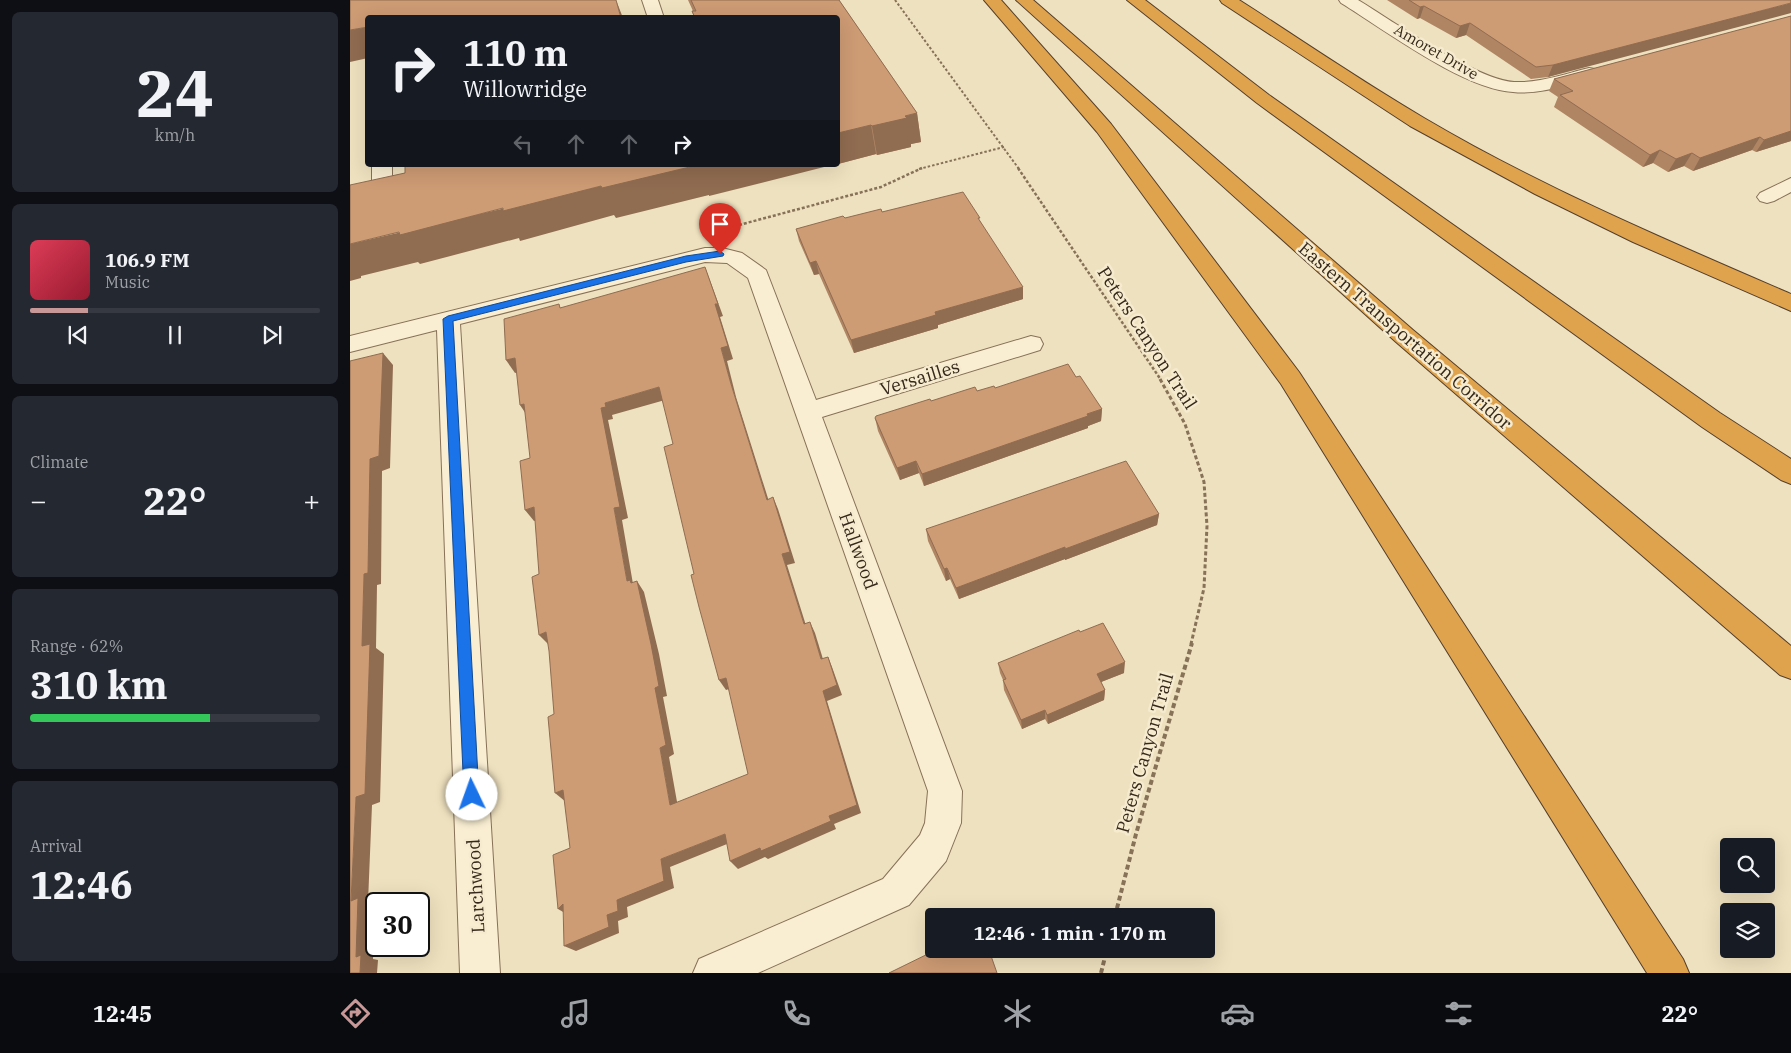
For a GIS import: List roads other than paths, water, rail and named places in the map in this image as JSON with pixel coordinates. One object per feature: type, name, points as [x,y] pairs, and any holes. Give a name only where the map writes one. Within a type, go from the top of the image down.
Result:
[{"type":"highway","points":[[992,0],[1104,128],[1290,378],[1669,973]]},
{"type":"highway","name":"Eastern Transportation Corridor","points":[[1024,0],[1224,179],[1627,528],[1791,666]]},
{"type":"highway","points":[[1135,0],[1263,99],[1711,420],[1791,473]]},
{"type":"highway","points":[[1228,0],[1417,122],[1542,190],[1650,241],[1791,303]]},
{"type":"street","points":[[650,0],[655,15]]},
{"type":"street","name":"Amoret Drive","points":[[1347,0],[1458,68],[1489,81],[1513,87],[1549,84],[1605,69]]},
{"type":"street","points":[[381,167],[374,193],[402,187]]},
{"type":"street","points":[[1767,197],[1791,184]]},
{"type":"street","name":"Hallwood","points":[[448,319],[686,259],[731,257],[758,275],[945,791],[943,822],[933,848],[896,892],[713,973]]},
{"type":"street","points":[[350,344],[448,319]]},
{"type":"street","name":"Larchwood","points":[[448,319],[480,973]]},
{"type":"street","name":"Versailles","points":[[808,412],[1031,344]]}]
